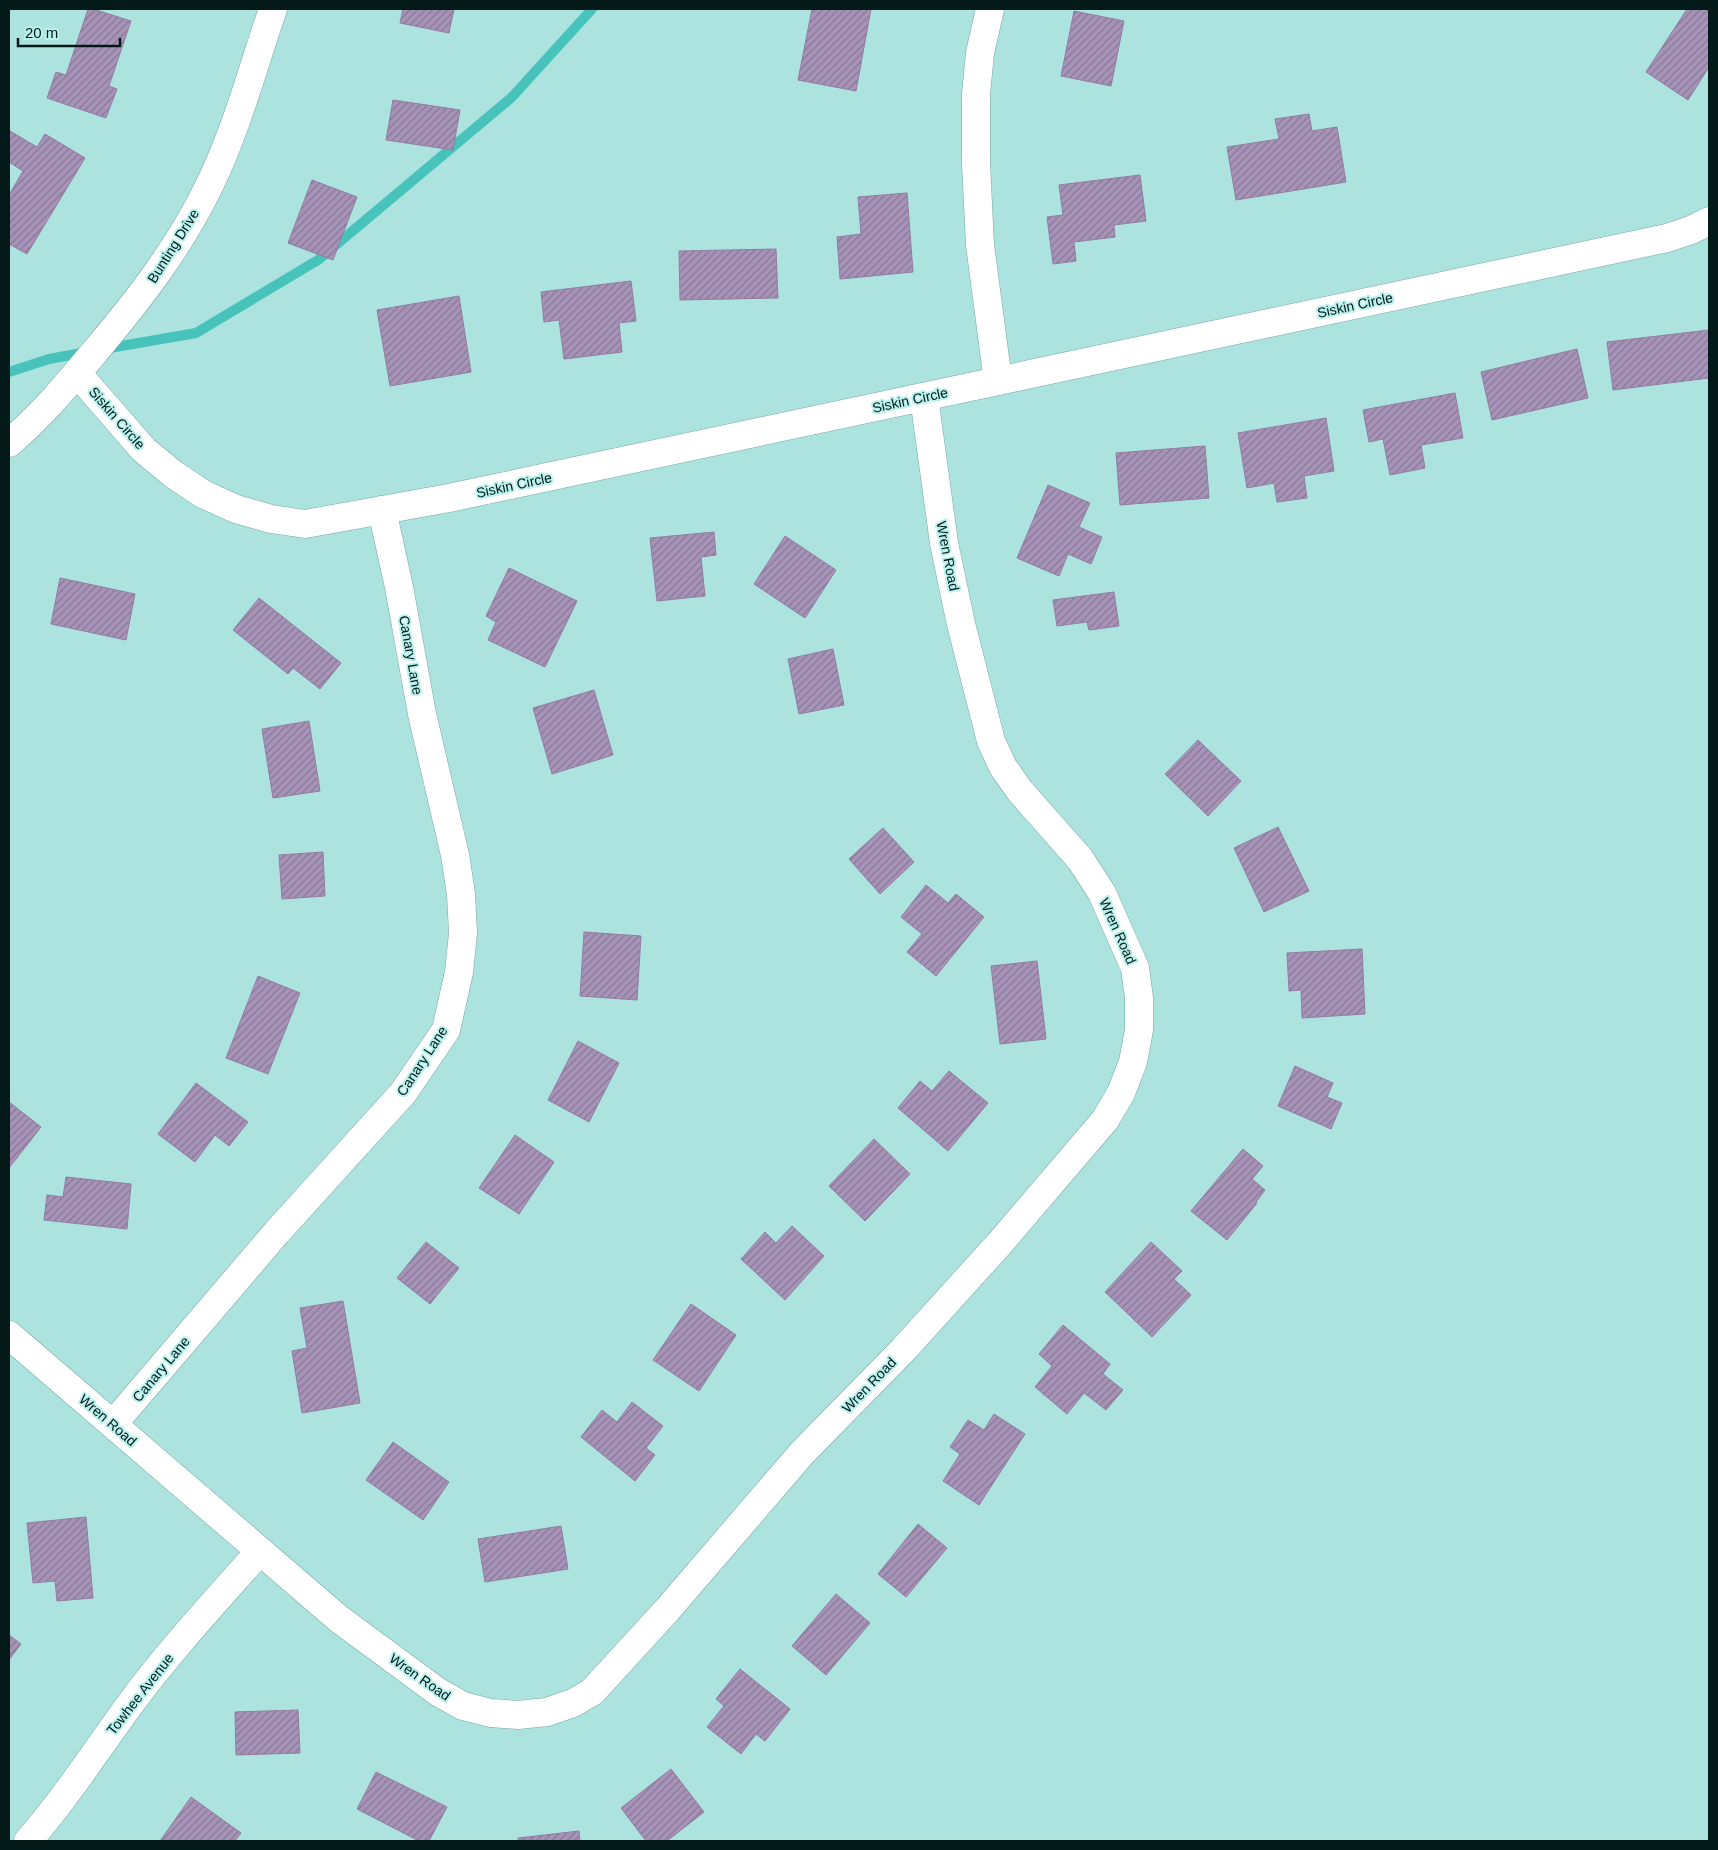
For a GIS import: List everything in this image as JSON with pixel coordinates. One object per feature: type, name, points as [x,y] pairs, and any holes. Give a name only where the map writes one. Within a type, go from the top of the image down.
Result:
[{"type":"street","name":"Bunting Drive","points":[[9,443],[26,429],[61,393],[116,327],[151,282],[182,234],[205,192],[232,132],[273,9]]},
{"type":"street","points":[[990,9],[979,62],[976,94],[976,163],[980,245],[998,381]]},
{"type":"street","name":"Siskin Circle","points":[[77,373],[144,450],[173,474],[203,494],[236,509],[271,519],[305,524],[449,498],[1667,238],[1709,221]]},
{"type":"street","name":"Wren Road","points":[[9,1335],[339,1619],[438,1692],[463,1706],[491,1714],[518,1716],[547,1712],[573,1703],[592,1692],[668,1609],[802,1453],[916,1336],[1000,1243],[1105,1120],[1121,1093],[1134,1054],[1139,1030],[1139,998],[1135,968],[1102,893],[1080,859],[1020,791],[1004,767],[991,741],[961,624],[944,543],[924,397]]},
{"type":"street","name":"Canary Lane","points":[[113,1424],[277,1232],[403,1093],[446,1030],[459,972],[462,933],[461,894],[455,855],[422,714],[399,587],[382,510]]},
{"type":"street","name":"Towhee Avenue","points":[[28,1841],[49,1817],[132,1702],[196,1624],[259,1552]]},
{"type":"building","points":[[88,9],[131,21],[109,86],[117,89],[106,118],[47,98],[56,72],[66,75]]},
{"type":"building","points":[[403,9],[454,9],[449,33],[400,23]]},
{"type":"building","points":[[812,9],[871,9],[856,91],[798,80]]},
{"type":"building","points":[[1687,9],[1709,9],[1709,67],[1688,100],[1646,72]]},
{"type":"building","points":[[1074,11],[1124,21],[1111,86],[1061,76]]},
{"type":"building","points":[[393,100],[460,110],[453,150],[386,140]]},
{"type":"building","points":[[1309,114],[1312,131],[1337,127],[1346,182],[1236,200],[1227,147],[1279,139],[1275,119]]},
{"type":"building","points":[[10,131],[37,147],[45,134],[85,158],[27,254],[9,244],[9,195],[23,171],[9,162]]},
{"type":"building","points":[[1140,175],[1146,221],[1114,225],[1115,237],[1074,242],[1076,261],[1053,264],[1047,217],[1063,215],[1059,185]]},
{"type":"building","points":[[312,180],[357,197],[333,260],[288,243]]},
{"type":"building","points":[[907,193],[913,272],[840,279],[837,237],[861,234],[858,197]]},
{"type":"building","points":[[776,249],[778,298],[680,300],[679,251]]},
{"type":"building","points":[[631,281],[636,321],[619,323],[622,352],[564,359],[559,320],[544,322],[541,292]]},
{"type":"building","points":[[459,296],[471,372],[390,386],[377,310]]},
{"type":"building","points":[[1709,330],[1709,378],[1613,390],[1607,342]]},
{"type":"building","points":[[1577,349],[1588,398],[1492,420],[1481,372]]},
{"type":"building","points":[[1455,393],[1463,438],[1421,445],[1425,468],[1390,475],[1383,439],[1369,442],[1363,410]]},
{"type":"building","points":[[1326,418],[1334,471],[1304,476],[1307,498],[1277,502],[1274,483],[1247,488],[1238,433]]},
{"type":"building","points":[[1205,446],[1209,498],[1120,505],[1116,453]]},
{"type":"building","points":[[1048,485],[1090,503],[1079,527],[1102,537],[1091,564],[1068,554],[1059,576],[1017,558]]},
{"type":"building","points":[[714,532],[716,555],[701,557],[705,596],[657,601],[650,538]]},
{"type":"building","points":[[785,536],[836,570],[805,618],[754,584]]},
{"type":"building","points":[[509,568],[577,601],[545,667],[488,640],[496,622],[486,616]]},
{"type":"building","points":[[60,578],[135,594],[126,640],[51,624]]},
{"type":"building","points":[[1114,592],[1119,626],[1089,630],[1087,622],[1057,626],[1053,600]]},
{"type":"building","points":[[259,598],[341,663],[320,689],[293,668],[288,674],[233,630]]},
{"type":"building","points":[[833,649],[844,705],[799,714],[788,659]]},
{"type":"building","points":[[594,690],[613,755],[552,774],[533,708]]},
{"type":"building","points":[[309,721],[320,791],[273,798],[262,729]]},
{"type":"building","points":[[1198,740],[1241,781],[1208,816],[1165,774]]},
{"type":"building","points":[[1278,827],[1309,891],[1264,912],[1234,848]]},
{"type":"building","points":[[883,828],[914,862],[880,894],[849,859]]},
{"type":"building","points":[[323,852],[325,896],[282,899],[279,855]]},
{"type":"building","points":[[926,885],[948,903],[956,894],[984,917],[936,976],[907,952],[922,934],[901,917]]},
{"type":"building","points":[[584,932],[641,936],[637,1000],[580,996]]},
{"type":"building","points":[[1362,949],[1365,1014],[1302,1018],[1301,990],[1289,991],[1287,953]]},
{"type":"building","points":[[1037,961],[1046,1039],[1000,1044],[991,966]]},
{"type":"building","points":[[258,976],[300,993],[268,1074],[226,1058]]},
{"type":"building","points":[[578,1041],[619,1063],[589,1122],[548,1100]]},
{"type":"building","points":[[1295,1066],[1333,1083],[1327,1097],[1342,1103],[1331,1129],[1278,1106]]},
{"type":"building","points":[[949,1071],[988,1103],[948,1151],[898,1108],[920,1081],[932,1091]]},
{"type":"building","points":[[196,1083],[248,1122],[229,1146],[215,1135],[195,1162],[158,1134]]},
{"type":"building","points":[[9,1102],[41,1127],[9,1168]]},
{"type":"building","points":[[515,1135],[554,1162],[519,1214],[479,1188]]},
{"type":"building","points":[[874,1139],[910,1174],[865,1221],[829,1186]]},
{"type":"building","points":[[1243,1149],[1263,1166],[1252,1179],[1265,1190],[1227,1240],[1191,1211]]},
{"type":"building","points":[[66,1177],[131,1184],[127,1229],[44,1220],[47,1195],[63,1197]]},
{"type":"building","points":[[792,1226],[824,1256],[785,1300],[741,1259],[765,1232],[776,1243]]},
{"type":"building","points":[[426,1242],[459,1268],[430,1304],[397,1278]]},
{"type":"building","points":[[1151,1242],[1182,1271],[1174,1279],[1191,1295],[1152,1337],[1105,1292]]},
{"type":"building","points":[[343,1301],[360,1403],[302,1413],[292,1351],[307,1348],[300,1308]]},
{"type":"building","points":[[691,1304],[736,1335],[699,1391],[653,1360]]},
{"type":"building","points":[[1063,1325],[1110,1364],[1103,1374],[1123,1390],[1106,1410],[1084,1393],[1067,1414],[1035,1387],[1052,1366],[1039,1354]]},
{"type":"building","points":[[632,1402],[663,1426],[646,1448],[655,1455],[635,1481],[581,1437],[602,1410],[617,1422]]},
{"type":"building","points":[[994,1414],[1025,1434],[979,1505],[943,1481],[960,1454],[950,1447],[968,1420],[984,1430]]},
{"type":"building","points":[[393,1442],[449,1482],[423,1520],[366,1480]]},
{"type":"building","points":[[86,1517],[93,1598],[57,1601],[55,1581],[33,1583],[27,1523]]},
{"type":"building","points":[[918,1524],[947,1548],[906,1597],[878,1574]]},
{"type":"building","points":[[561,1526],[568,1569],[485,1582],[478,1539]]},
{"type":"building","points":[[836,1594],[870,1623],[826,1675],[792,1646]]},
{"type":"building","points":[[9,1635],[21,1644],[9,1660]]},
{"type":"building","points":[[740,1669],[790,1709],[765,1741],[756,1734],[741,1754],[707,1727],[724,1706],[716,1699]]},
{"type":"building","points":[[298,1710],[300,1753],[236,1755],[235,1712]]},
{"type":"building","points":[[671,1769],[704,1812],[667,1841],[646,1841],[621,1808]]},
{"type":"building","points":[[376,1772],[447,1807],[429,1841],[419,1841],[357,1809]]},
{"type":"building","points":[[191,1797],[241,1833],[235,1841],[160,1841]]},
{"type":"building","points":[[579,1831],[580,1841],[518,1841],[518,1838]]},
{"type":"waterway","points":[[104,349],[196,333],[318,260],[512,97],[592,9]]},
{"type":"waterway","points":[[9,372],[49,359],[87,352]]}]
